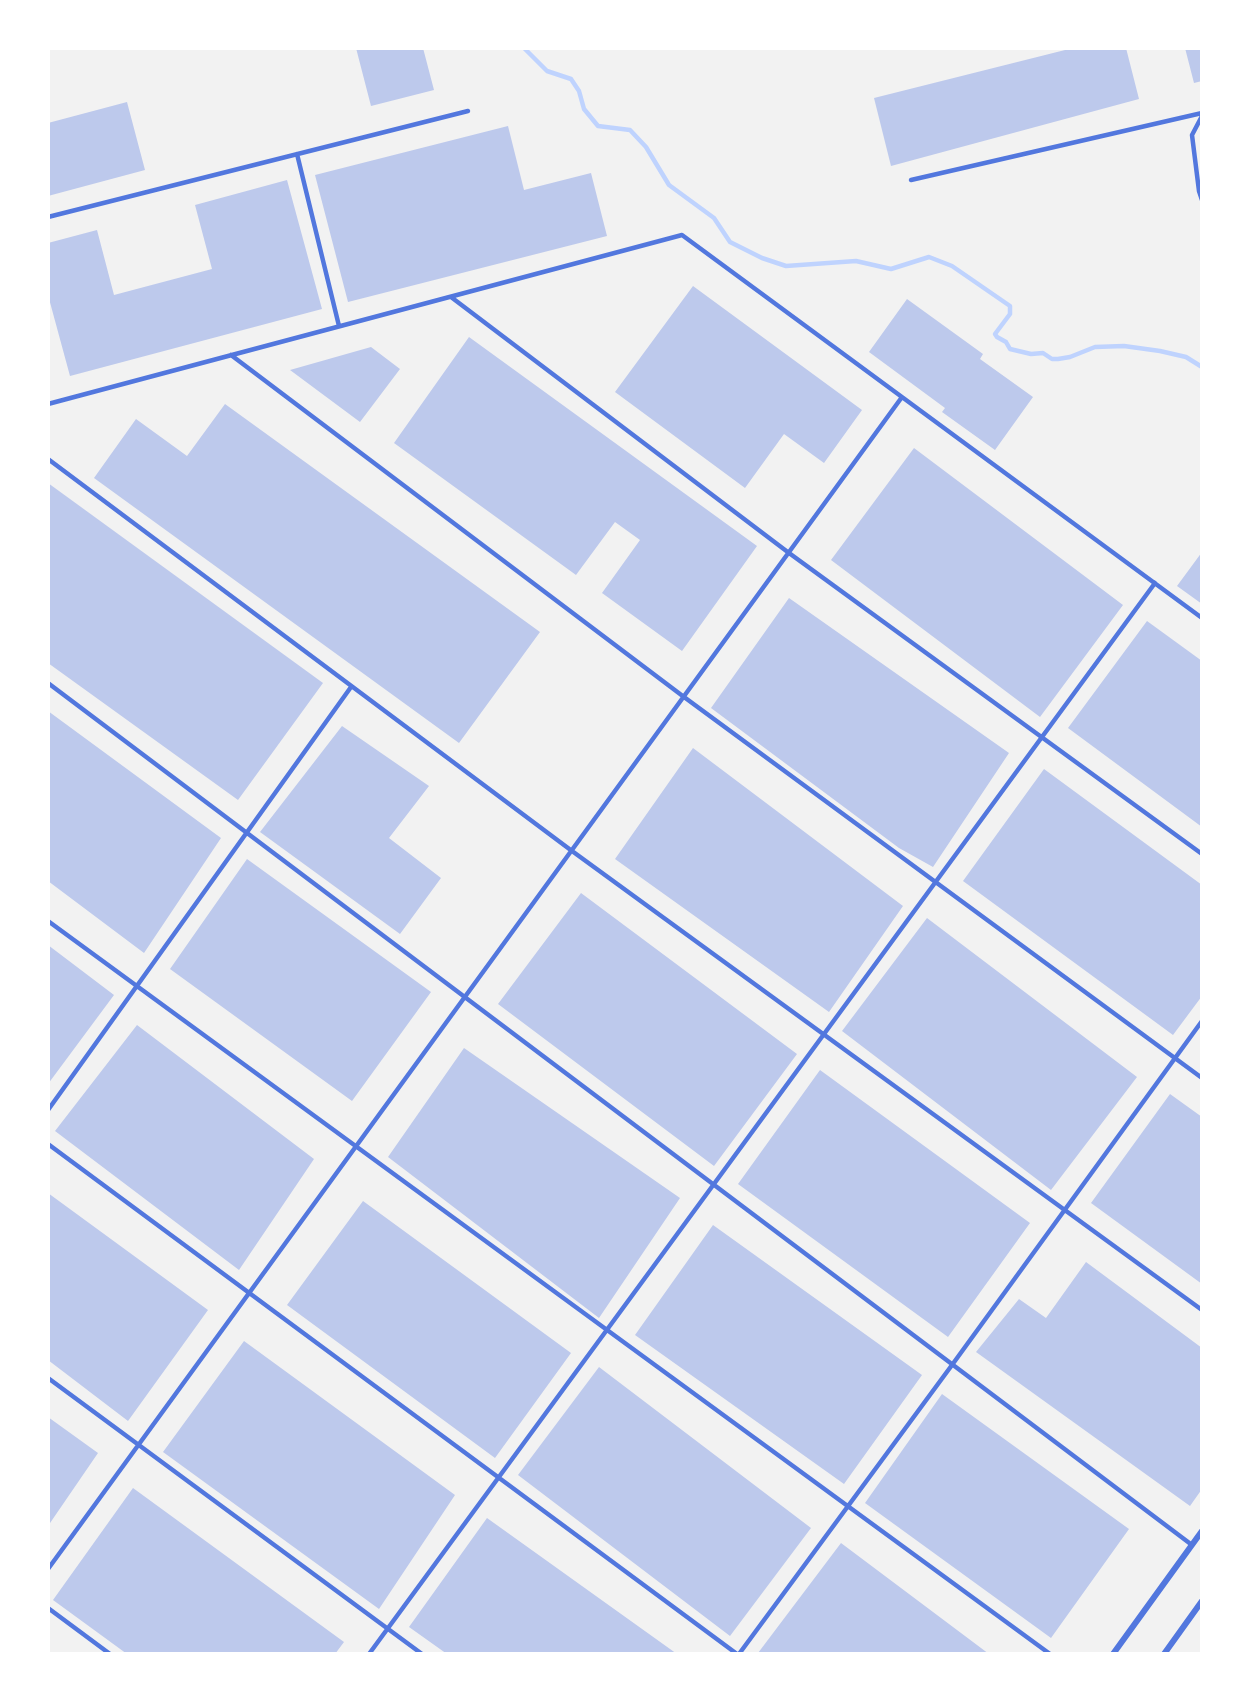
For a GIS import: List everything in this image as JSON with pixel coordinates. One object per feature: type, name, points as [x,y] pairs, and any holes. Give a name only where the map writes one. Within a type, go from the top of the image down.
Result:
[{"type":"street","points":[[1113,1654],[1202,1531]]},
{"type":"street","points":[[1164,1654],[1202,1602]]},
{"type":"lane","points":[[48,217],[468,111]]},
{"type":"lane","points":[[911,180],[1202,114]]},
{"type":"lane","points":[[1202,114],[1192,135],[1202,200]]},
{"type":"lane","points":[[297,154],[339,326]]},
{"type":"lane","points":[[48,404],[682,235],[1202,618]]},
{"type":"lane","points":[[451,297],[789,553],[1202,854]]},
{"type":"lane","points":[[231,355],[684,697],[1202,1078]]},
{"type":"lane","points":[[48,1569],[902,397]]},
{"type":"lane","points":[[48,459],[572,851],[1202,1310]]},
{"type":"lane","points":[[369,1654],[1155,583]]},
{"type":"lane","points":[[48,683],[1192,1545]]},
{"type":"lane","points":[[48,1110],[351,687]]},
{"type":"lane","points":[[48,921],[1050,1654]]},
{"type":"lane","points":[[48,1144],[738,1654],[1202,1021]]},
{"type":"lane","points":[[48,1378],[422,1654]]},
{"type":"lane","points":[[48,1608],[110,1654]]},
{"type":"building","points":[[356,48],[423,48],[434,90],[371,106]]},
{"type":"building","points":[[1073,48],[1126,48],[1139,99],[891,166],[874,98]]},
{"type":"building","points":[[1185,48],[1202,48],[1202,81],[1194,83]]},
{"type":"building","points":[[127,102],[145,170],[48,196],[48,123]]},
{"type":"building","points":[[508,126],[524,190],[591,173],[607,236],[348,302],[315,175]]},
{"type":"building","points":[[287,180],[322,309],[70,376],[48,295],[48,243],[97,230],[114,295],[212,269],[195,205]]},
{"type":"building","points":[[693,286],[862,410],[824,463],[784,434],[745,488],[615,392]]},
{"type":"building","points":[[907,299],[983,354],[980,359],[1033,397],[995,450],[942,412],[945,408],[869,352]]},
{"type":"building","points":[[469,337],[757,546],[682,651],[602,593],[640,540],[615,522],[576,575],[394,443]]},
{"type":"building","points":[[371,347],[400,369],[360,422],[290,370]]},
{"type":"building","points":[[225,404],[540,632],[459,743],[94,478],[136,419],[187,456]]},
{"type":"building","points":[[914,448],[1123,605],[1040,717],[831,560]]},
{"type":"building","points":[[48,483],[323,683],[238,800],[48,663]]},
{"type":"building","points":[[1202,552],[1202,604],[1177,586]]},
{"type":"building","points":[[789,598],[1009,753],[933,867],[899,848],[711,708]]},
{"type":"building","points":[[1147,621],[1202,661],[1202,827],[1068,728]]},
{"type":"building","points":[[48,711],[221,838],[144,953],[48,881]]},
{"type":"building","points":[[342,726],[429,786],[389,838],[441,878],[400,934],[260,832]]},
{"type":"building","points":[[693,748],[903,906],[829,1012],[615,859]]},
{"type":"building","points":[[1044,769],[1202,885],[1202,996],[1173,1035],[963,881]]},
{"type":"building","points":[[247,859],[431,992],[352,1101],[170,969]]},
{"type":"building","points":[[581,893],[797,1054],[714,1166],[498,1004]]},
{"type":"building","points":[[927,918],[1137,1077],[1051,1190],[842,1031]]},
{"type":"building","points":[[48,945],[114,995],[48,1084]]},
{"type":"building","points":[[137,1025],[314,1159],[239,1270],[55,1131]]},
{"type":"building","points":[[464,1048],[680,1198],[599,1318],[388,1157]]},
{"type":"building","points":[[820,1070],[1030,1223],[948,1337],[738,1184]]},
{"type":"building","points":[[1170,1094],[1202,1117],[1202,1284],[1091,1203]]},
{"type":"building","points":[[48,1193],[208,1310],[128,1421],[48,1360]]},
{"type":"building","points":[[363,1201],[571,1353],[495,1458],[287,1305]]},
{"type":"building","points":[[713,1225],[922,1375],[844,1484],[635,1335]]},
{"type":"building","points":[[1086,1262],[1202,1348],[1202,1489],[1190,1506],[976,1352],[1019,1299],[1046,1318]]},
{"type":"building","points":[[244,1341],[455,1495],[379,1609],[163,1452]]},
{"type":"building","points":[[599,1367],[811,1528],[730,1636],[518,1475]]},
{"type":"building","points":[[942,1394],[1129,1529],[1051,1638],[865,1503]]},
{"type":"building","points":[[48,1417],[98,1453],[48,1526]]},
{"type":"building","points":[[133,1488],[344,1642],[335,1654],[127,1654],[53,1600]]},
{"type":"building","points":[[487,1518],[677,1654],[447,1654],[409,1627]]},
{"type":"building","points":[[841,1543],[989,1654],[758,1653]]},
{"type":"waterway","points":[[524,48],[547,71],[571,79],[579,91],[584,109],[598,126],[630,130],[646,147],[669,185],[714,218],[730,242],[762,258],[786,266],[856,261],[891,269],[929,257],[952,266],[1010,306],[1010,314],[995,334],[1006,342],[1010,349],[1031,354],[1043,353],[1052,359],[1058,359],[1095,347],[1124,346],[1186,357],[1202,367]]}]
